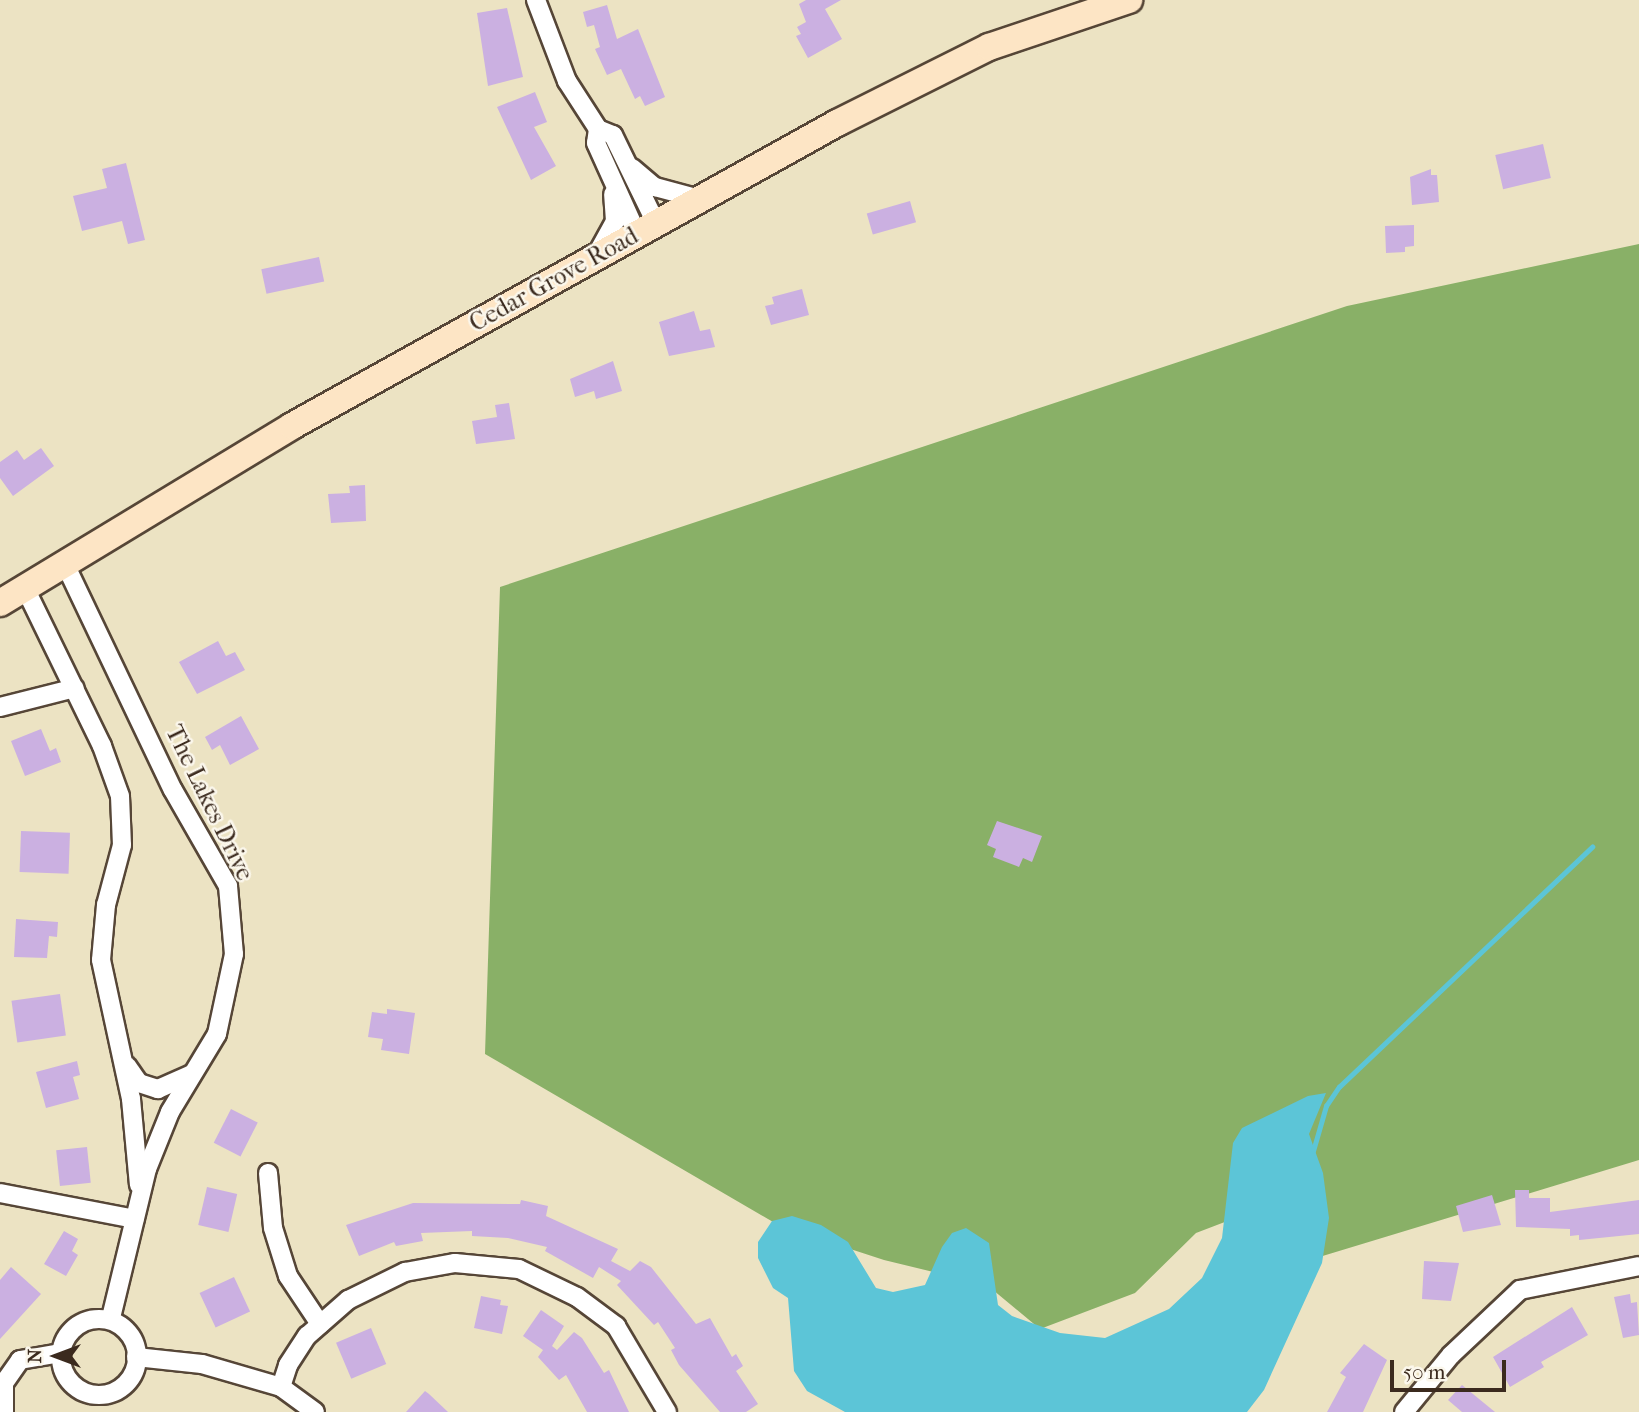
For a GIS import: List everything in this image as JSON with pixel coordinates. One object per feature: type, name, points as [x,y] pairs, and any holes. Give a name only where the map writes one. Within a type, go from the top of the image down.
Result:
[{"type":"main road","name":"Cedar Grove Road","points":[[0,603],[292,426],[700,199],[989,47],[1129,0]]},
{"type":"street","points":[[536,0],[539,17],[568,81],[598,129],[612,135],[628,165],[646,229]]},
{"type":"street","points":[[598,129],[596,143],[610,174],[646,229]]},
{"type":"street","points":[[628,165],[655,187],[700,199]]},
{"type":"street","points":[[595,258],[615,221],[610,174]]},
{"type":"street","name":"The Lakes Drive","points":[[65,564],[173,790],[228,886],[234,954],[217,1034],[170,1112],[140,1198],[111,1318]]},
{"type":"street","name":"The Lakes Drive","points":[[25,588],[103,746],[120,796],[122,845],[106,905],[102,960],[131,1099],[140,1198]]},
{"type":"street","points":[[0,707],[75,688]]},
{"type":"street","points":[[122,1061],[139,1083],[158,1089],[193,1073]]},
{"type":"street","points":[[268,1173],[273,1228],[288,1276],[320,1324]]},
{"type":"street","points":[[0,1193],[135,1219]]},
{"type":"street","points":[[281,1387],[288,1365],[320,1324],[348,1300],[405,1272],[455,1263],[519,1269],[578,1297],[616,1326],[667,1412]]},
{"type":"street","points":[[1404,1412],[1451,1355],[1520,1290],[1639,1266]]},
{"type":"street","points":[[111,1318],[131,1336],[136,1357],[134,1374],[122,1388],[88,1404],[64,1373],[61,1353],[66,1336],[79,1325],[111,1318]]},
{"type":"street","points":[[4,1412],[5,1383],[20,1360],[61,1353]]},
{"type":"street","points":[[136,1357],[202,1364],[281,1387],[315,1412]]},
{"type":"green space","points":[[1639,244],[1639,1160],[1316,1258],[1264,1207],[1196,1233],[1135,1293],[1040,1329],[987,1285],[884,1260],[780,1226],[485,1054],[500,587],[1347,306]]},
{"type":"water","points":[[1326,1093],[1309,1134],[1323,1173],[1329,1218],[1322,1263],[1264,1390],[1247,1412],[845,1412],[807,1391],[794,1371],[788,1298],[773,1288],[758,1258],[758,1242],[772,1221],[792,1216],[821,1225],[848,1242],[876,1288],[893,1292],[925,1285],[942,1247],[952,1233],[966,1228],[989,1243],[998,1305],[1012,1316],[1060,1333],[1105,1338],[1169,1309],[1202,1278],[1222,1238],[1233,1143],[1242,1128],[1308,1096]]},
{"type":"building","points":[[806,0],[841,0],[825,9],[842,39],[808,58],[796,36],[801,34],[797,27],[806,22],[799,4]]},
{"type":"building","points":[[607,5],[617,39],[638,29],[665,97],[645,106],[640,96],[635,99],[621,69],[607,75],[595,49],[600,47],[594,25],[587,27],[583,12]]},
{"type":"building","points":[[507,8],[523,77],[488,86],[477,13]]},
{"type":"building","points":[[535,92],[547,122],[534,127],[556,166],[531,180],[497,107]]},
{"type":"building","points":[[1543,144],[1551,178],[1503,189],[1495,155]]},
{"type":"building","points":[[126,163],[145,240],[128,244],[122,221],[82,231],[73,196],[107,188],[102,169]]},
{"type":"building","points":[[1431,169],[1431,175],[1437,175],[1439,202],[1412,205],[1410,177]]},
{"type":"building","points":[[910,201],[916,222],[873,235],[867,213]]},
{"type":"building","points":[[1414,225],[1414,246],[1405,247],[1405,252],[1386,253],[1385,226]]},
{"type":"building","points":[[319,257],[324,281],[266,294],[261,269]]},
{"type":"building","points":[[802,289],[809,315],[771,325],[765,306],[774,304],[772,297]]},
{"type":"building","points":[[694,311],[700,331],[710,329],[715,347],[669,356],[659,322]]},
{"type":"building","points":[[613,361],[622,391],[596,399],[594,391],[575,397],[570,379]]},
{"type":"building","points":[[509,403],[515,439],[476,444],[472,421],[497,417],[495,405]]},
{"type":"building","points":[[41,448],[54,466],[13,496],[0,478],[0,462],[17,450],[24,460]]},
{"type":"building","points":[[365,485],[366,521],[331,523],[328,494],[350,493],[349,486]]},
{"type":"building","points":[[218,641],[226,656],[235,652],[245,670],[197,694],[179,662]]},
{"type":"building","points":[[241,716],[259,749],[230,765],[220,745],[212,750],[205,737]]},
{"type":"building","points":[[41,729],[50,751],[56,748],[61,762],[25,776],[11,741]]},
{"type":"building","points":[[997,821],[1042,836],[1032,862],[1023,858],[1019,867],[993,857],[996,849],[987,845]]},
{"type":"building","points":[[21,831],[70,833],[69,874],[20,872]]},
{"type":"building","points":[[16,919],[58,922],[57,937],[49,936],[47,958],[14,957]]},
{"type":"building","points":[[60,994],[66,1036],[17,1042],[11,1001]]},
{"type":"building","points":[[387,1009],[415,1013],[409,1054],[381,1050],[383,1039],[368,1037],[372,1012],[387,1014]]},
{"type":"building","points":[[77,1061],[80,1075],[73,1077],[79,1099],[46,1108],[36,1072]]},
{"type":"building","points":[[231,1109],[258,1123],[240,1156],[214,1143]]},
{"type":"building","points":[[87,1147],[91,1183],[60,1186],[56,1150]]},
{"type":"building","points":[[207,1187],[237,1194],[228,1232],[198,1225]]},
{"type":"building","points":[[1515,1190],[1529,1190],[1529,1198],[1550,1198],[1550,1212],[1639,1200],[1639,1234],[1579,1240],[1579,1235],[1570,1236],[1570,1229],[1516,1227]]},
{"type":"building","points":[[1492,1195],[1501,1225],[1463,1232],[1456,1206]]},
{"type":"building","points":[[521,1200],[548,1206],[546,1216],[618,1249],[611,1261],[630,1271],[640,1261],[651,1267],[696,1324],[710,1318],[732,1357],[736,1354],[743,1366],[736,1371],[758,1404],[746,1412],[720,1412],[679,1365],[671,1350],[675,1348],[658,1322],[654,1325],[617,1285],[621,1281],[599,1267],[593,1278],[545,1251],[547,1247],[508,1238],[472,1236],[472,1231],[421,1233],[423,1241],[396,1246],[394,1242],[359,1256],[346,1225],[413,1203],[520,1204]]},
{"type":"building","points":[[64,1231],[78,1239],[72,1251],[78,1255],[66,1276],[44,1264]]},
{"type":"building","points":[[1424,1261],[1459,1263],[1451,1301],[1422,1299]]},
{"type":"building","points":[[11,1267],[41,1294],[0,1339],[0,1280]]},
{"type":"building","points":[[234,1277],[250,1311],[216,1327],[200,1293]]},
{"type":"building","points":[[1630,1294],[1631,1303],[1637,1302],[1639,1335],[1623,1338],[1614,1297]]},
{"type":"building","points":[[481,1296],[501,1300],[500,1305],[508,1306],[502,1334],[474,1328]]},
{"type":"building","points":[[1572,1307],[1588,1335],[1541,1362],[1544,1367],[1510,1387],[1493,1357]]},
{"type":"building","points":[[541,1310],[564,1326],[552,1346],[557,1350],[574,1332],[582,1338],[604,1373],[609,1370],[629,1412],[587,1412],[566,1375],[559,1380],[538,1357],[543,1350],[523,1336]]},
{"type":"building","points":[[371,1328],[386,1364],[351,1379],[336,1343]]},
{"type":"building","points":[[1364,1344],[1387,1360],[1363,1412],[1327,1412],[1346,1377],[1340,1373]]},
{"type":"building","points":[[1462,1385],[1495,1412],[1462,1412],[1448,1400]]},
{"type":"building","points":[[425,1391],[429,1394],[448,1412],[406,1412]]},
{"type":"waterway","points":[[1313,1151],[1326,1106],[1339,1087],[1592,847]]}]
